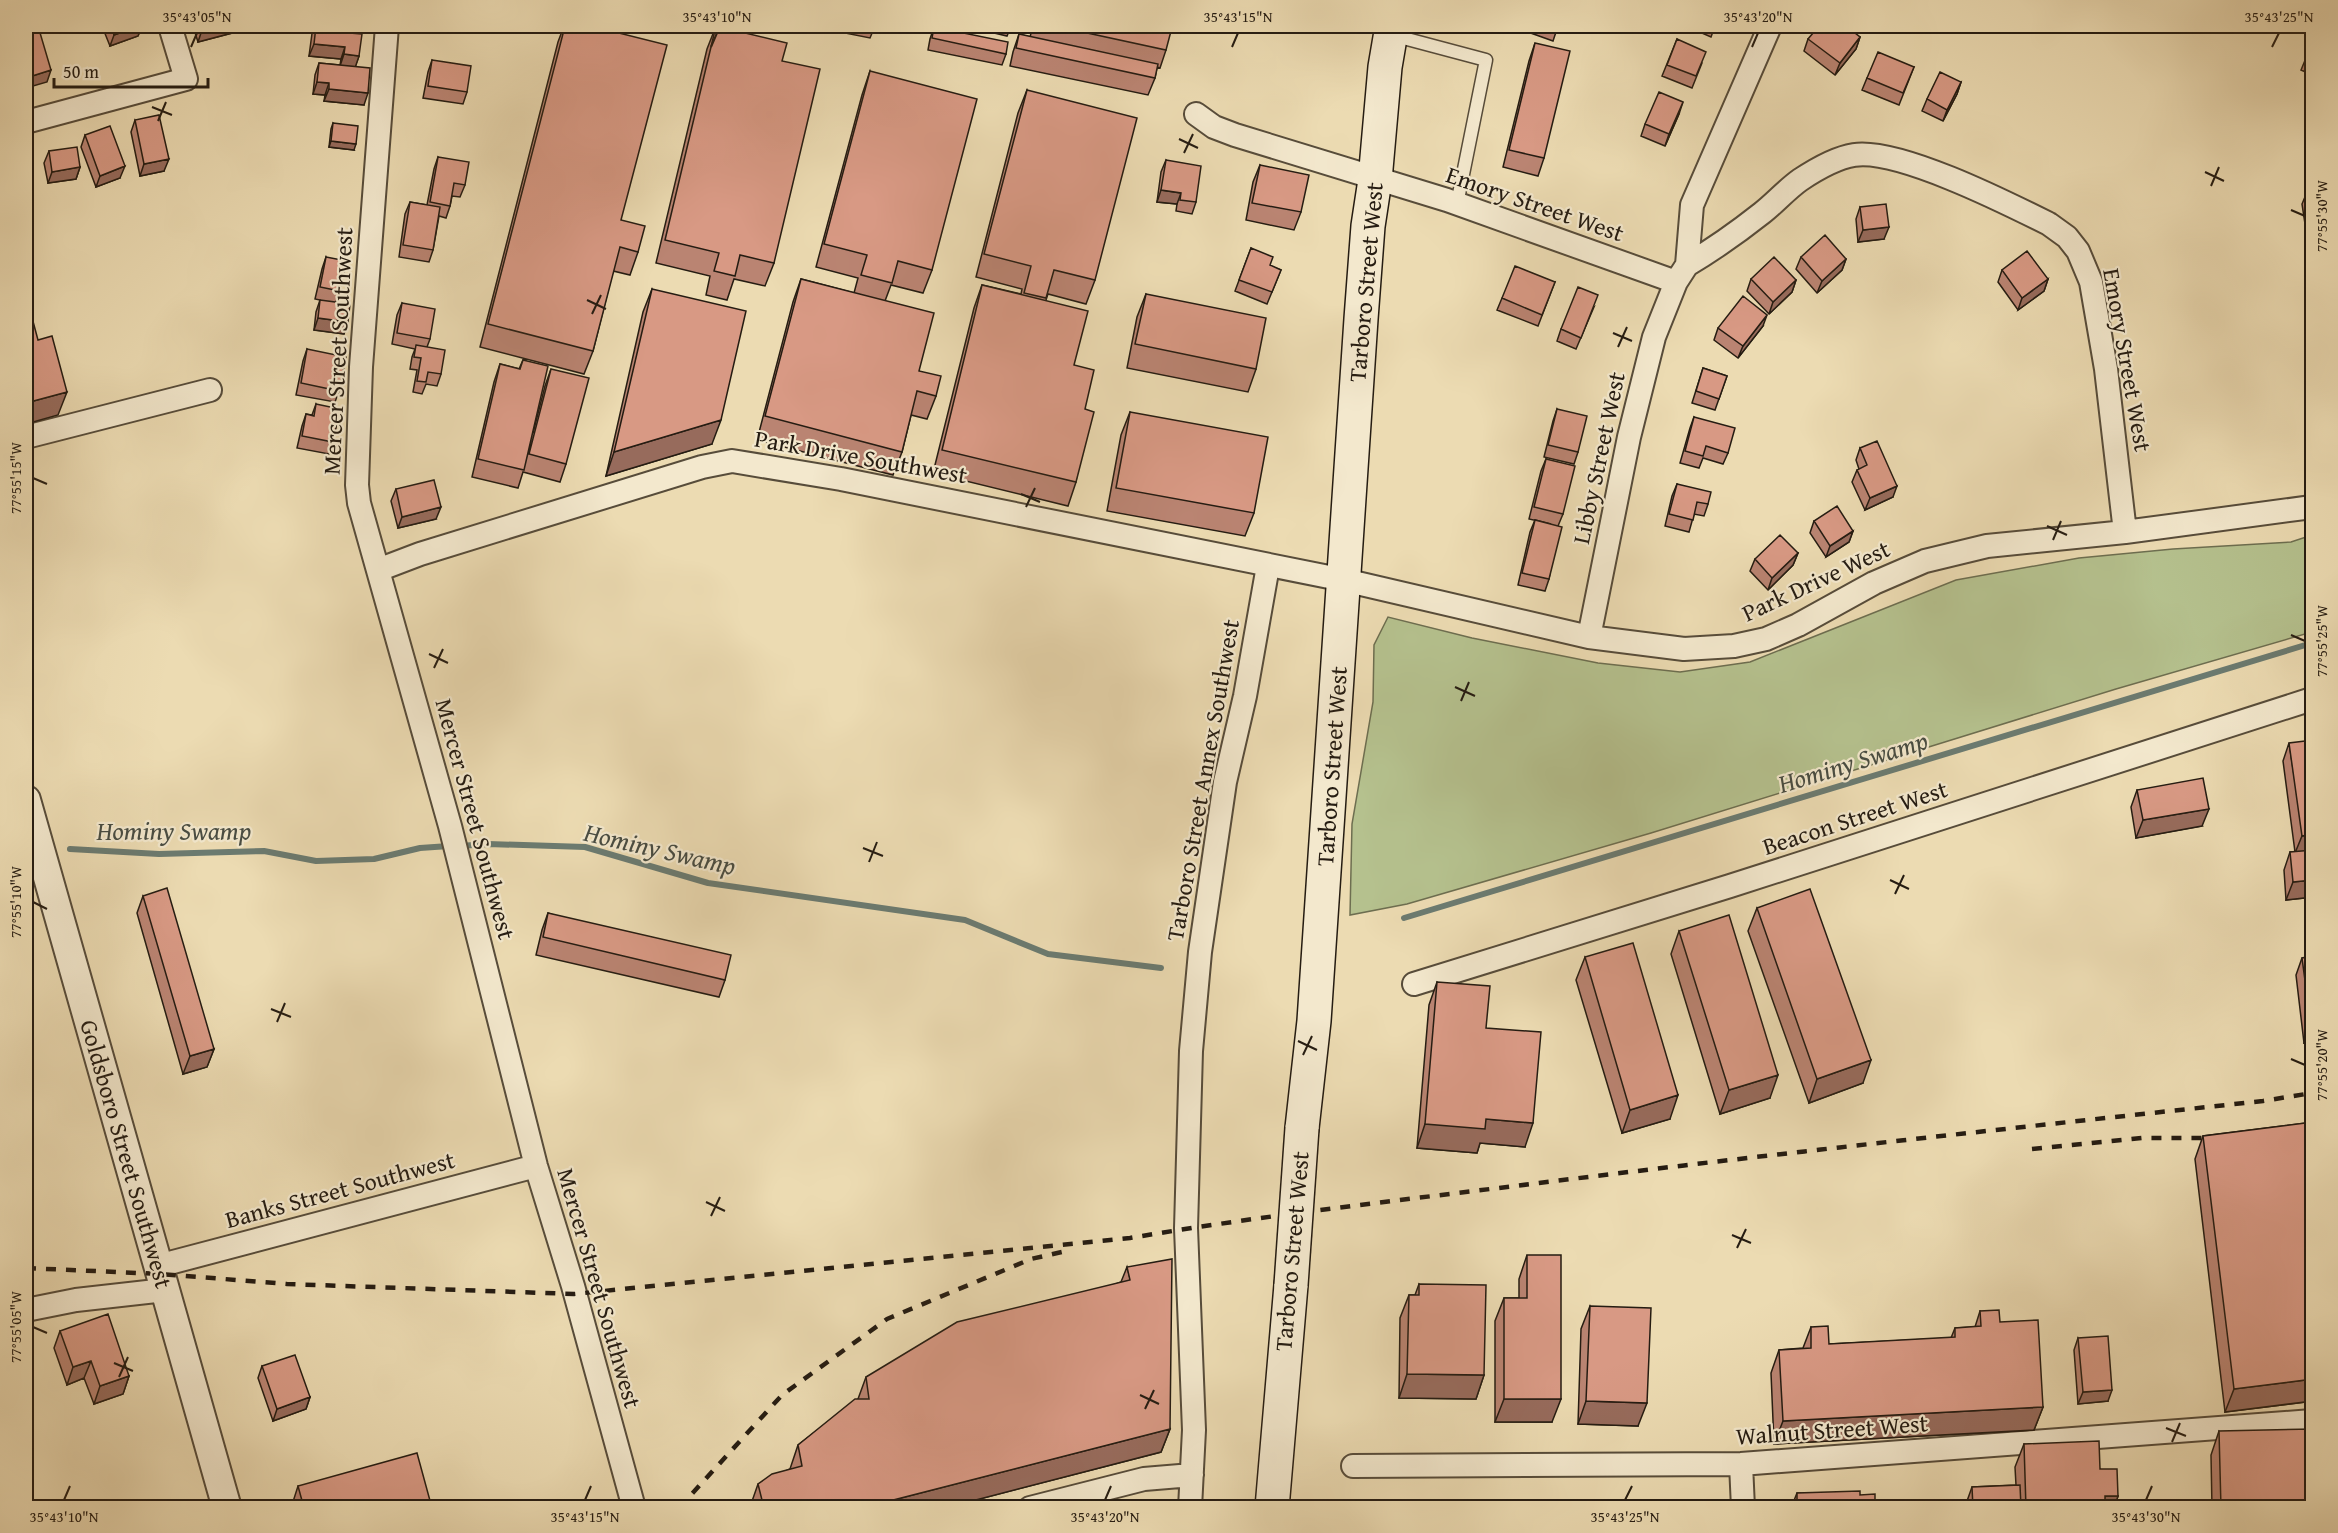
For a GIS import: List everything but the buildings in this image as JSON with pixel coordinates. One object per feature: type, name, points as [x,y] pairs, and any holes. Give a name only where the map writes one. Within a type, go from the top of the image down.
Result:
[{"type":"main road","name":"Tarboro Street West","points":[[1272,1508],[1302,1128],[1314,1021],[1360,319],[1385,67],[1391,30]]},
{"type":"street","points":[[26,122],[186,79],[170,26]]},
{"type":"street","name":"Mercer Street Southwest","points":[[387,26],[361,367],[357,485],[359,503],[450,826],[536,1166],[573,1286],[634,1508]]},
{"type":"street","name":"Libby Street West","points":[[1589,637],[1629,437],[1654,337],[1682,273],[1692,205],[1770,26]]},
{"type":"street","name":"Emory Street West","points":[[1196,114],[1214,127],[1235,135],[1682,273],[1754,219],[1799,181],[1818,169],[1854,155],[1878,156],[1929,170],[2049,224],[2067,237],[2078,251],[2091,282],[2106,369],[2125,532]]},
{"type":"street","points":[[26,437],[210,390]]},
{"type":"street","name":"Park Drive Southwest","points":[[378,570],[431,550],[691,470],[732,461],[841,479],[1344,580]]},
{"type":"street","name":"Park Drive West","points":[[1344,580],[1589,637],[1684,649],[1734,646],[1766,639],[1798,625],[1874,583],[1944,556],[1987,546],[2125,532],[2313,507]]},
{"type":"street","name":"Tarboro Street Annex Southwest","points":[[1190,1508],[1194,1430],[1186,1228],[1191,1051],[1200,952],[1223,793],[1245,696],[1268,566]]},
{"type":"street","name":"Beacon Street West","points":[[1414,984],[1718,890],[2313,699]]},
{"type":"street","name":"Goldsboro Street Southwest","points":[[26,800],[227,1508]]},
{"type":"street","name":"Banks Street Southwest","points":[[26,1310],[162,1278],[536,1166]]},
{"type":"street","name":"Walnut Street West","points":[[1353,1466],[1741,1464],[2313,1421]]},
{"type":"street","points":[[1741,1464],[1743,1508]]},
{"type":"street","points":[[1030,1508],[1144,1479],[1192,1475]]},
{"type":"lane","points":[[1391,30],[1486,60],[1457,204]]},
{"type":"green space","points":[[2312,535],[2312,632],[2116,689],[1651,833],[1407,904],[1350,915],[1352,824],[1373,702],[1374,645],[1388,617],[1472,638],[1598,663],[1680,672],[1750,662],[1956,580],[2079,558],[2173,549],[2291,542]]},
{"type":"waterway","name":"Hominy Swamp","points":[[1404,918],[2312,643]]},
{"type":"waterway","name":"Hominy Swamp","points":[[460,846],[488,844],[585,847],[708,883],[965,920],[1048,954],[1161,968]]},
{"type":"waterway","name":"Hominy Swamp","points":[[70,849],[159,854],[264,851],[316,861],[374,859],[420,848],[449,846]]},
{"type":"railway","points":[[26,1268],[161,1274],[287,1284],[574,1294],[1130,1238],[1232,1222],[1629,1172],[2263,1101],[2312,1093]]},
{"type":"railway","points":[[2032,1149],[2142,1138],[2218,1138]]},
{"type":"railway","points":[[679,1508],[782,1395],[887,1319],[1031,1259],[1062,1252]]}]
